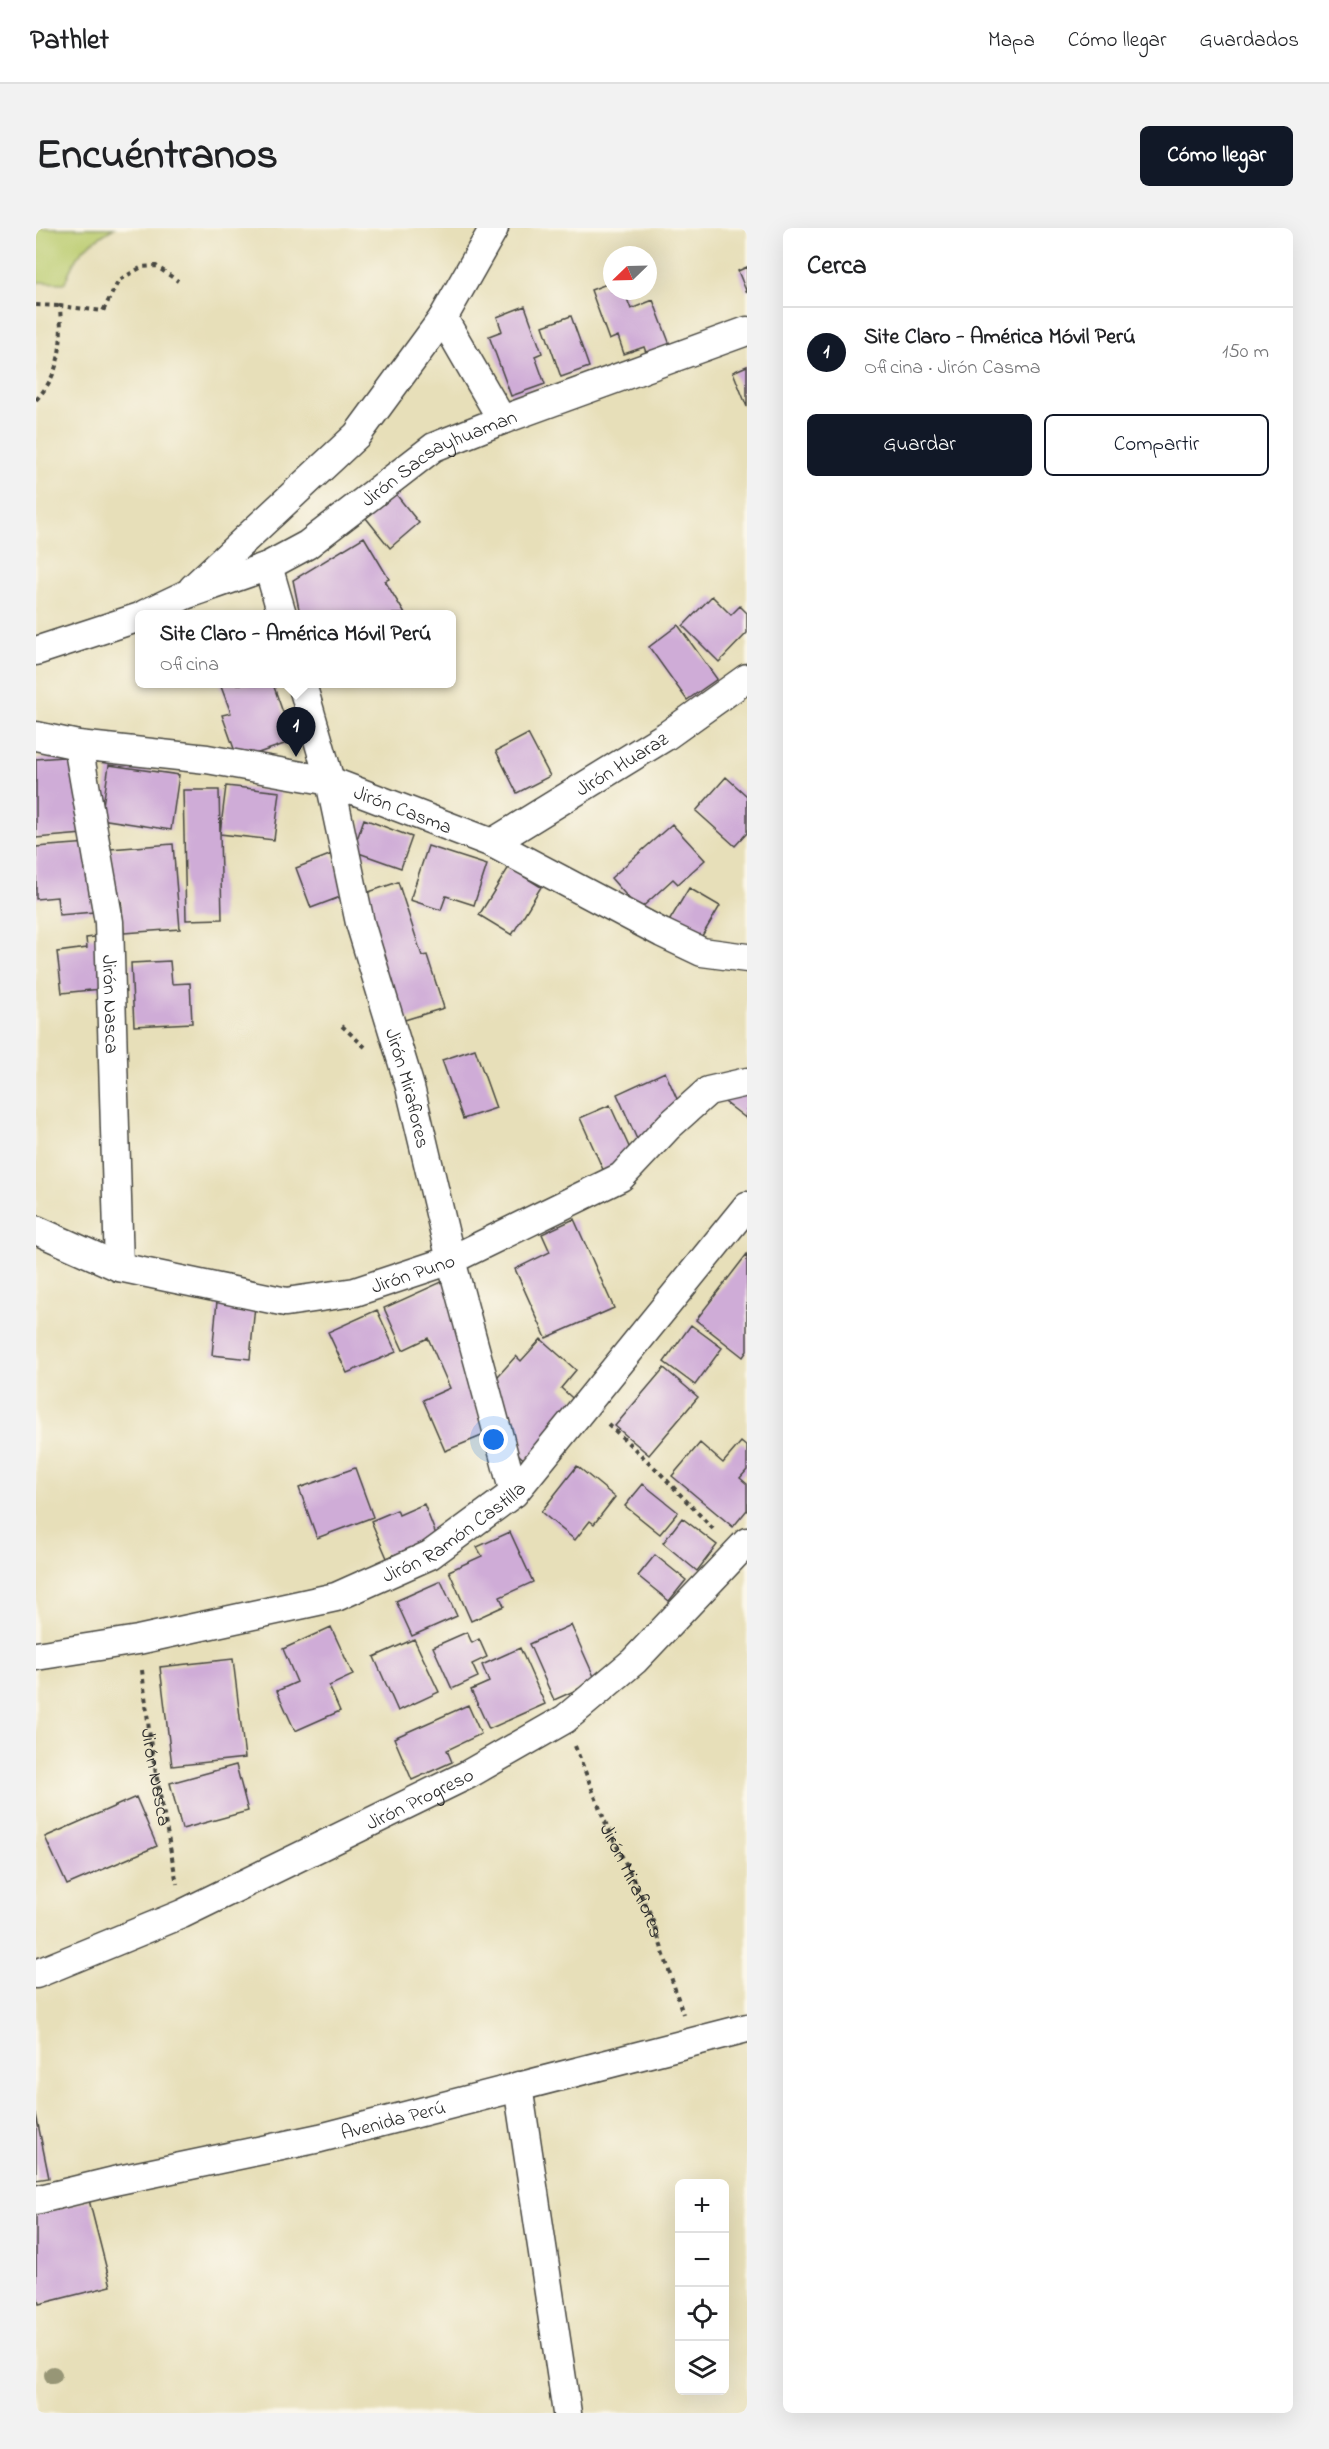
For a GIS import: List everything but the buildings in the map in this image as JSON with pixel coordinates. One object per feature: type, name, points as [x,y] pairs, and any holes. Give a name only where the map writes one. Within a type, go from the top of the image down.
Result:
[{"type":"street","points":[[185,595],[357,435],[444,318],[494,228]]},
{"type":"street","points":[[444,318],[502,420]]},
{"type":"street","name":"Jirón Sacsayhuaman","points":[[155,610],[185,595],[268,566],[307,545],[434,447],[747,331]]},
{"type":"street","points":[[268,566],[281,610]]},
{"type":"street","points":[[36,651],[135,619]]},
{"type":"street","name":"Jirón Huaraz","points":[[492,843],[666,736],[747,678]]},
{"type":"street","name":"Jirón Miraflores","points":[[303,688],[330,781],[360,923],[410,1087],[451,1260],[513,1493]]},
{"type":"street","name":"Jirón Casma","points":[[36,736],[78,745],[207,759],[330,781],[492,843],[702,952],[747,958]]},
{"type":"street","name":"Jirón Nasca","points":[[78,745],[109,922],[119,1267]]},
{"type":"street","name":"Jirón Puno","points":[[36,1230],[119,1267],[286,1302],[355,1292],[451,1260],[621,1177],[669,1126],[708,1091],[747,1082]]},
{"type":"street","name":"Jirón Ramón Castilla","points":[[36,1656],[138,1640],[336,1597],[430,1555],[513,1493],[747,1206]]},
{"type":"street","name":"Jirón Progreso","points":[[36,1974],[182,1914],[467,1775],[565,1719],[634,1661],[742,1547]]},
{"type":"street","name":"Avenida Perú","points":[[36,2200],[114,2181],[320,2138],[747,2028]]},
{"type":"street","points":[[518,2086],[567,2413]]},
{"type":"path","points":[[36,305],[103,311],[119,280],[142,267],[156,266],[178,281]]},
{"type":"path","points":[[36,400],[52,378],[62,348],[60,306]]},
{"type":"path","points":[[586,1402],[742,1547]]},
{"type":"path","name":"Jirón Nasca","points":[[138,1640],[150,1747],[182,1914]]},
{"type":"path","name":"Jirón Miraflores","points":[[565,1719],[606,1824],[651,1915],[692,2044]]},
{"type":"green space","points":[[36,228],[114,228],[83,250],[73,264],[65,283],[36,282]]},
{"type":"place","name":"Site Claro - América Móvil Perú","points":[[296,757]]}]
